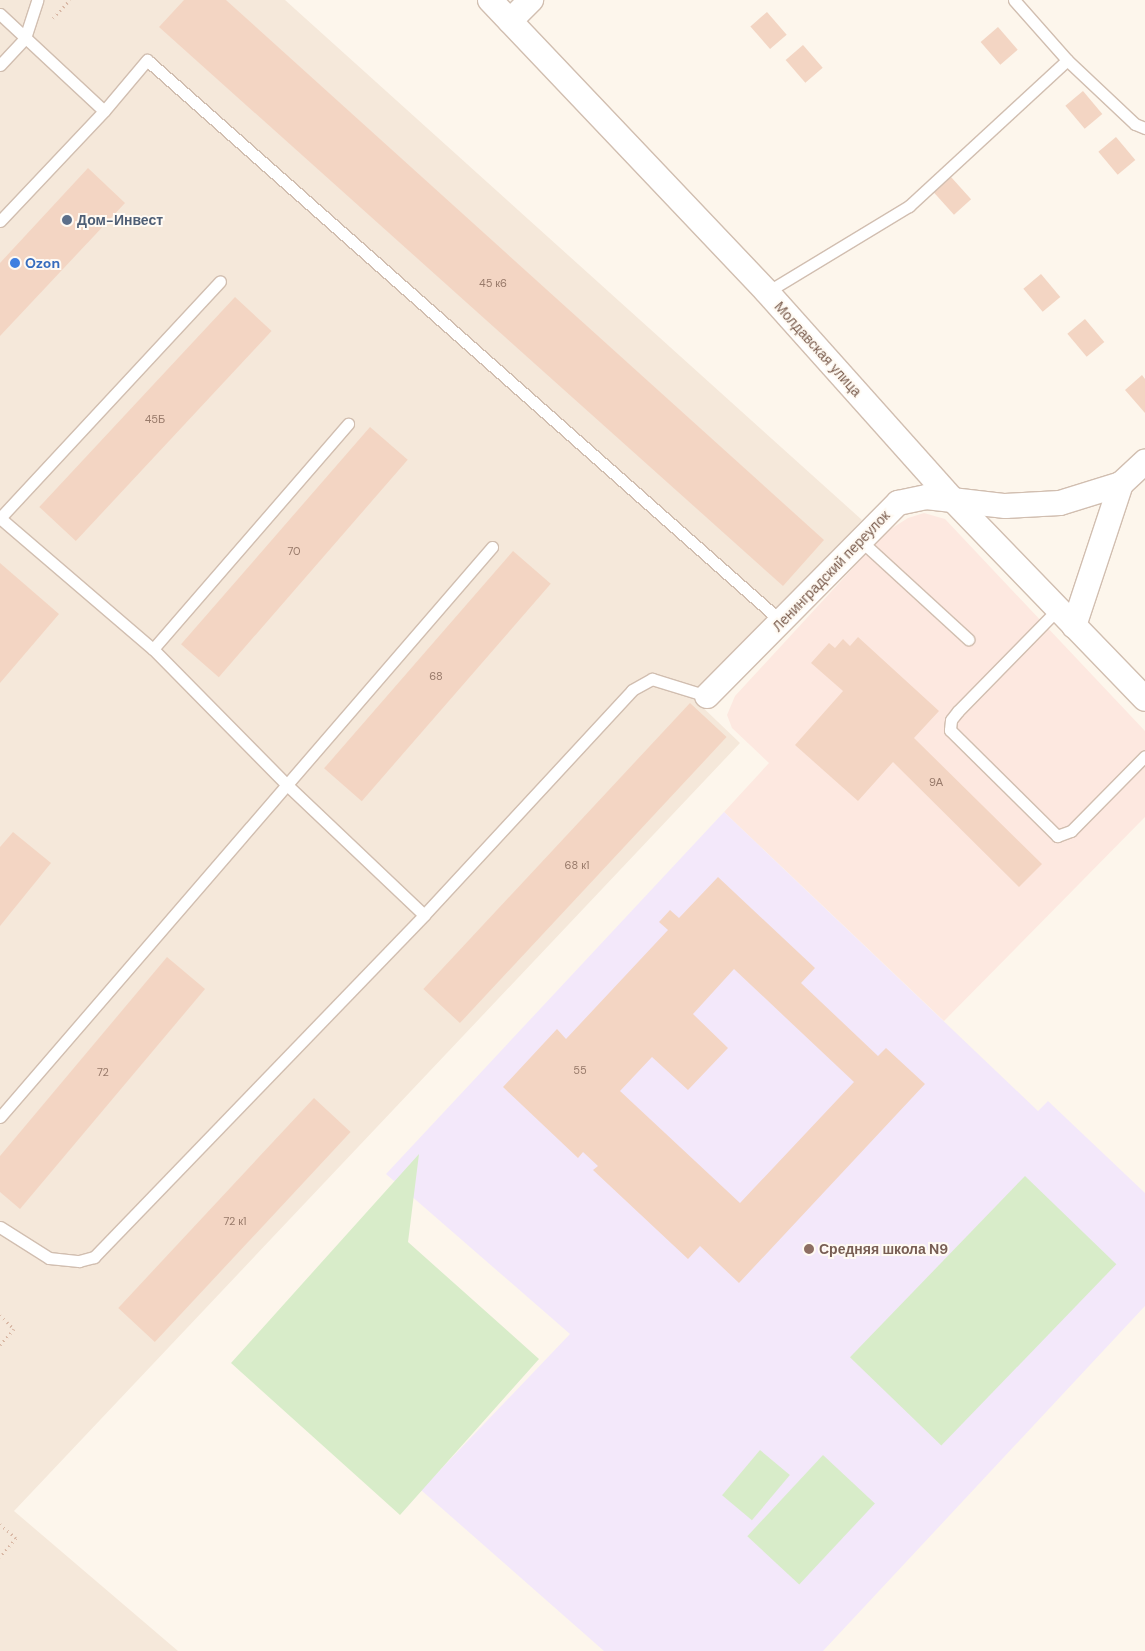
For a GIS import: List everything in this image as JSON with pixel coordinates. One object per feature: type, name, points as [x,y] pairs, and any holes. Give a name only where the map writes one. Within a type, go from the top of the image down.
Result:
[{"type":"street","name":"Молдавская улица","points":[[490,0],[767,292],[951,498],[1145,699]]},
{"type":"street","points":[[510,21],[531,0]]},
{"type":"street","name":"Ленинградский переулок","points":[[707,696],[898,503],[911,498],[951,498],[1005,506],[1060,503],[1121,484],[1145,462]]},
{"type":"street","points":[[1074,626],[1121,484]]},
{"type":"lane","points":[[0,65],[25,38],[37,0]]},
{"type":"lane","points":[[1014,0],[1067,60],[1135,124],[1145,128]]},
{"type":"lane","points":[[0,14],[104,111]]},
{"type":"lane","points":[[0,221],[104,111],[147,60],[782,622]]},
{"type":"lane","points":[[767,292],[909,206],[1067,60]]},
{"type":"lane","points":[[220,281],[0,518],[152,649],[286,784],[424,915]]},
{"type":"lane","points":[[152,649],[348,424]]},
{"type":"lane","points":[[860,540],[968,639]]},
{"type":"lane","points":[[0,1117],[492,547]]},
{"type":"lane","points":[[1058,609],[958,710],[951,720],[950,730],[1057,836],[1071,831],[1145,756]]},
{"type":"lane","points":[[0,1228],[49,1258],[79,1261],[94,1257],[424,915],[632,690],[652,679],[707,696]]},
{"type":"path","points":[[0,1316],[14,1329],[0,1345]]},
{"type":"path","points":[[0,1524],[16,1538],[0,1557]]},
{"type":"shaded area","points":[[0,0],[285,0],[862,520],[694,699],[740,743],[14,1511],[178,1651],[0,1651]]},
{"type":"shaded area","points":[[924,513],[945,519],[1145,731],[1145,817],[944,1021],[724,812],[769,763],[732,728],[727,715],[735,696],[886,532],[908,518]]},
{"type":"shaded area","name":"Средняя школа N9","points":[[724,812],[1038,1111],[1048,1101],[1145,1193],[1145,1306],[823,1651],[604,1651],[421,1490],[570,1334],[386,1174]]},
{"type":"green space","points":[[419,1154],[408,1242],[539,1359],[400,1515],[231,1363]]},
{"type":"green space","points":[[1025,1176],[1116,1264],[941,1445],[850,1357]]},
{"type":"green space","points":[[760,1450],[790,1475],[752,1520],[722,1495]]},
{"type":"green space","points":[[823,1455],[875,1503],[799,1585],[747,1536]]},
{"type":"building","points":[[184,0],[226,0],[824,540],[783,586],[159,27]]},
{"type":"building","points":[[767,12],[787,35],[770,49],[750,26]]},
{"type":"building","points":[[998,27],[1018,50],[1000,65],[981,42]]},
{"type":"building","points":[[803,45],[823,68],[805,83],[786,60]]},
{"type":"building","points":[[1083,91],[1102,114],[1085,129],[1065,106]]},
{"type":"building","points":[[1116,137],[1135,160],[1118,175],[1098,152]]},
{"type":"building","points":[[88,168],[125,203],[0,336],[0,263]]},
{"type":"building","points":[[951,177],[971,199],[954,215],[934,192]]},
{"type":"building","points":[[1041,274],[1060,297],[1043,312],[1023,289]]},
{"type":"building","points":[[235,297],[272,331],[76,541],[39,507]]},
{"type":"building","points":[[1085,319],[1104,342],[1087,357],[1067,334]]},
{"type":"building","points":[[1142,375],[1145,379],[1145,413],[1125,390]]},
{"type":"building","points":[[370,427],[408,460],[219,677],[181,644]]},
{"type":"building","points":[[513,551],[551,584],[362,801],[324,768]]},
{"type":"building","points":[[0,563],[59,614],[0,683]]},
{"type":"building","points":[[858,637],[939,711],[914,738],[1042,864],[1019,887],[893,762],[858,801],[795,745],[843,691],[811,663],[829,643],[835,648],[843,639],[850,646]]},
{"type":"building","points":[[690,703],[727,737],[460,1023],[423,989]]},
{"type":"building","points":[[13,832],[51,863],[0,926],[0,847]]},
{"type":"building","name":"Средняя школа N9","points":[[718,877],[815,968],[801,983],[878,1056],[886,1048],[925,1084],[739,1283],[700,1246],[688,1259],[593,1170],[598,1166],[583,1152],[578,1158],[503,1087],[557,1029],[566,1039],[668,930],[659,922],[670,910],[679,918]],"holes":[[[734,969],[854,1082],[740,1203],[620,1091],[652,1057],[688,1090],[728,1048],[693,1014]]]},
{"type":"building","points":[[167,957],[205,989],[20,1209],[0,1192],[0,1156]]},
{"type":"building","points":[[314,1098],[351,1132],[155,1342],[118,1308]]},
{"type":"place","name":"Дом-Инвест","points":[[67,220]]},
{"type":"place","name":"Ozon","points":[[15,263]]},
{"type":"place","name":"Средняя школа N9","points":[[809,1249]]}]
